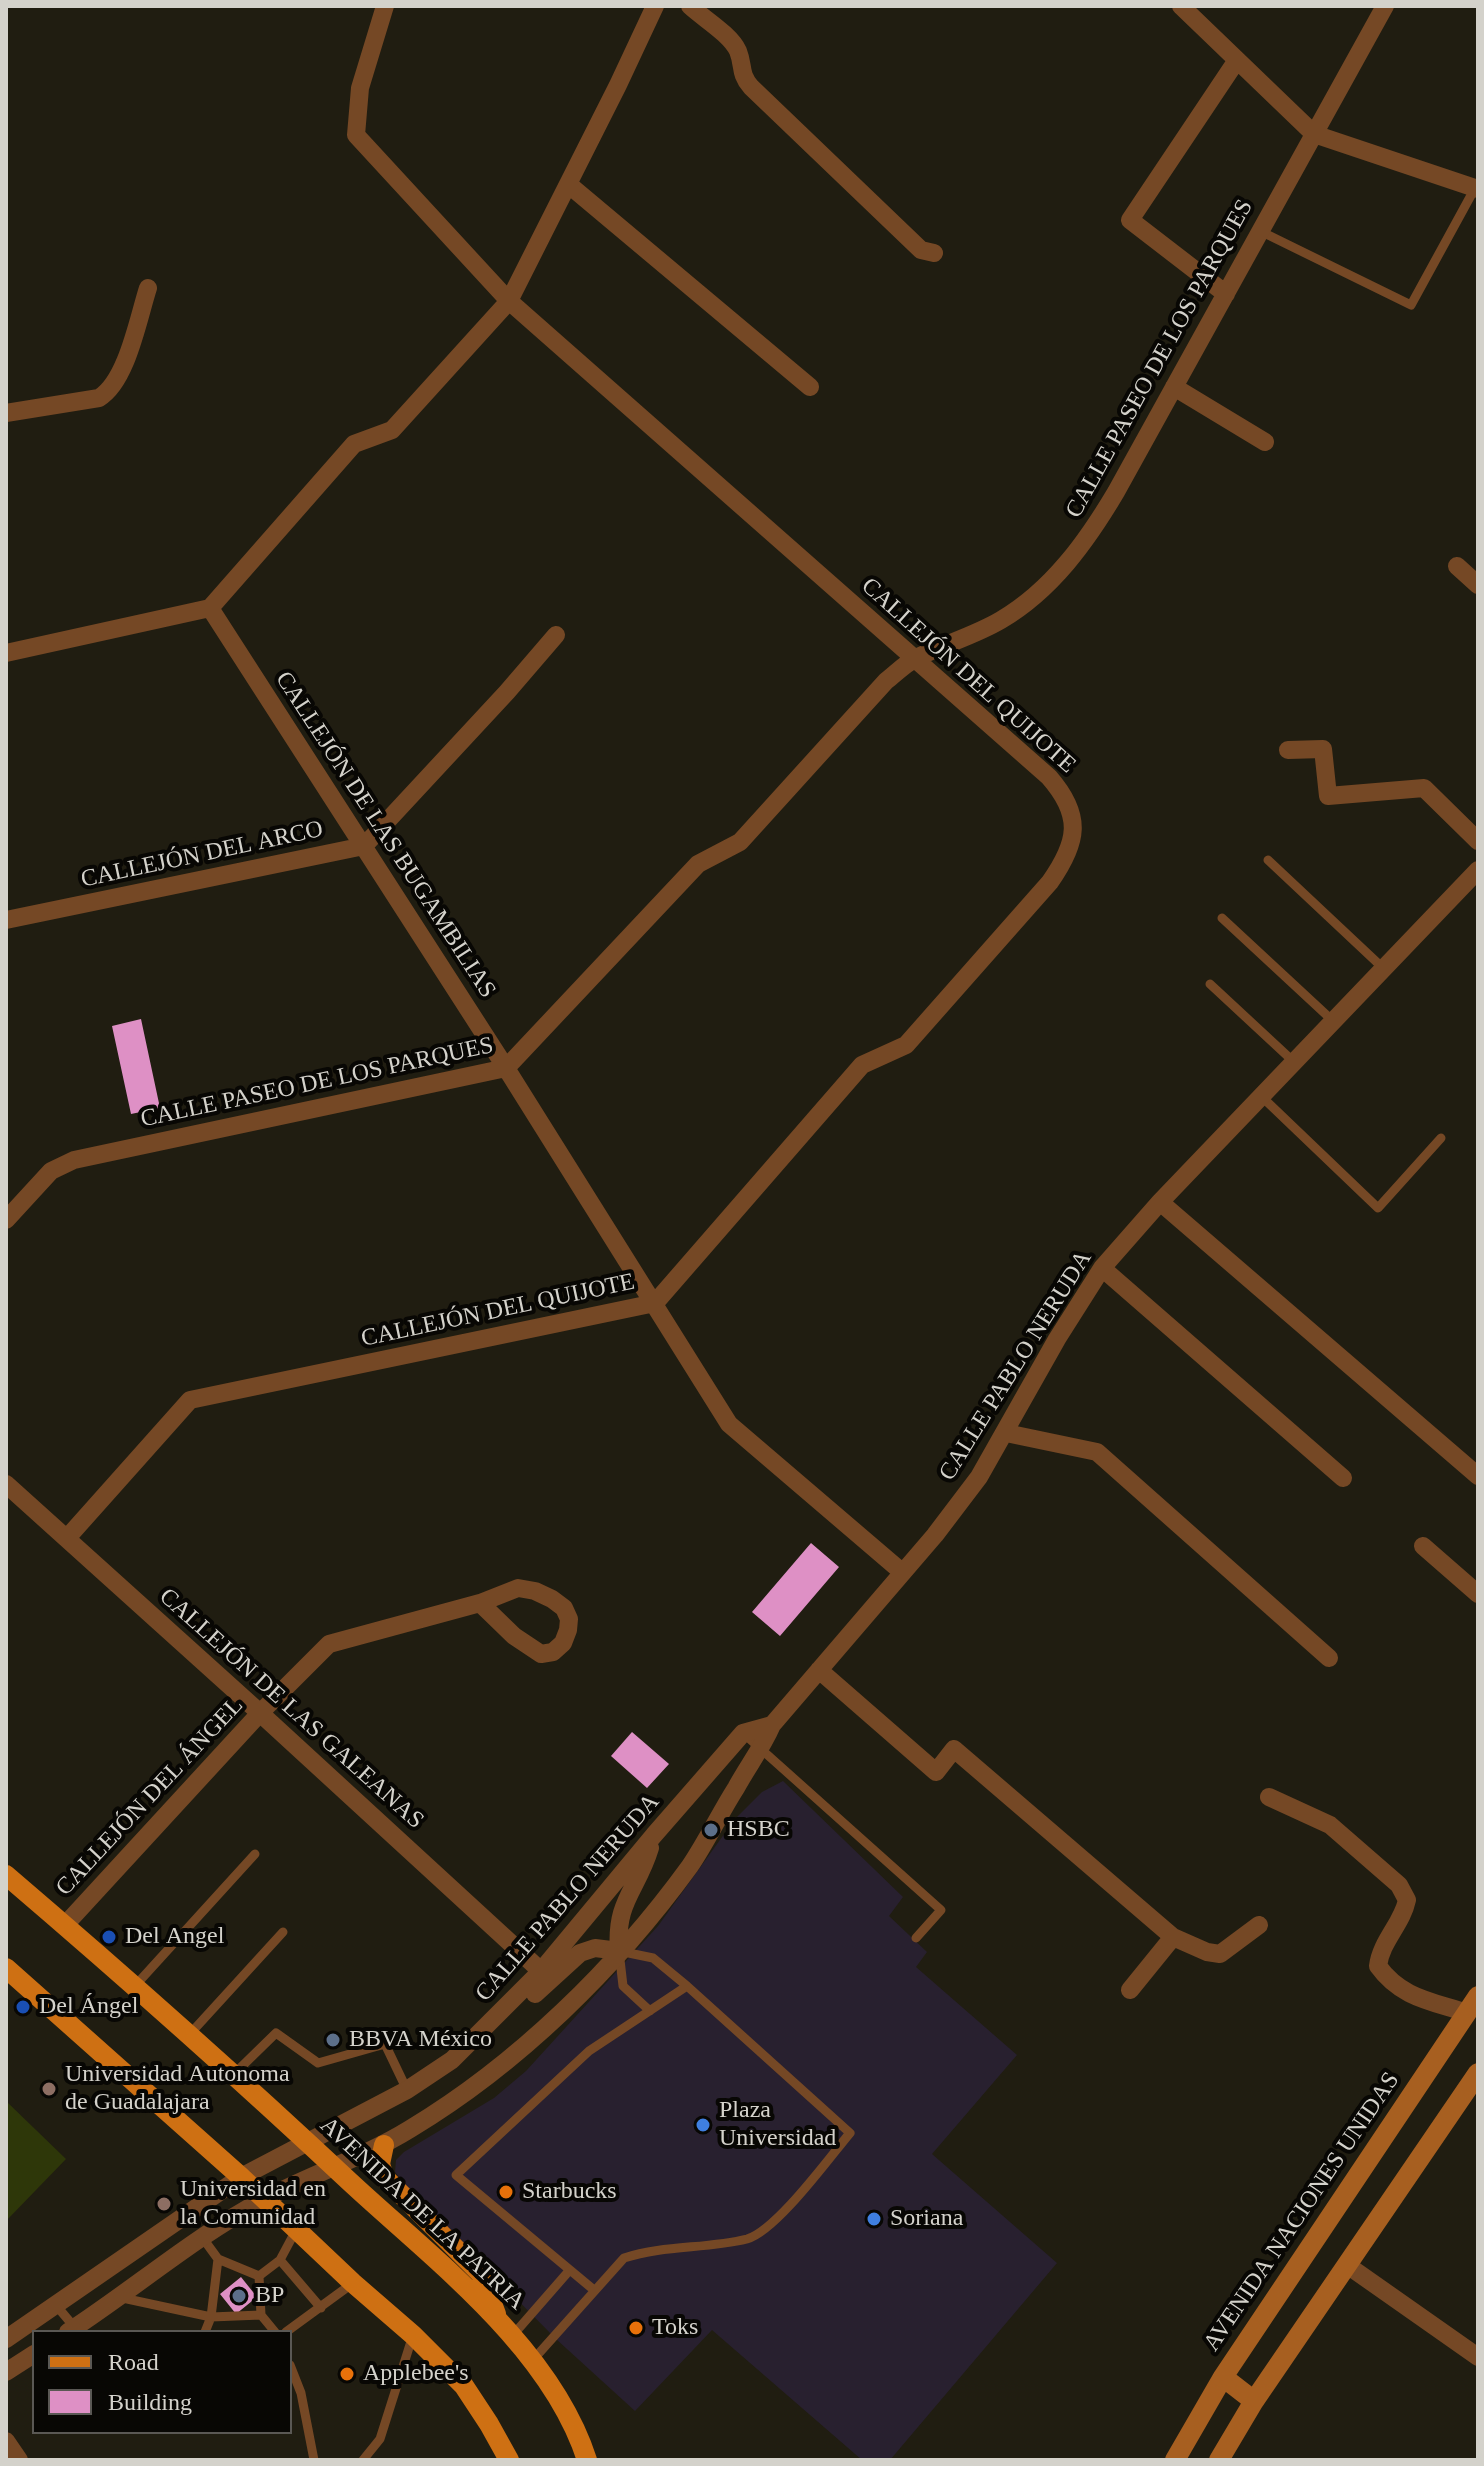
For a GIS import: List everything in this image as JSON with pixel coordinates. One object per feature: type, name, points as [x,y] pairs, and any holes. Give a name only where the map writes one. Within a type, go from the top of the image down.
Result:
[{"type":"main road","name":"AVENIDA DE LA PATRIA","points":[[6,1875],[308,2142],[506,2328],[532,2361],[578,2434],[587,2460]]},
{"type":"main road","points":[[6,1968],[413,2335],[464,2386],[509,2460]]},
{"type":"main road","points":[[384,2145],[380,2164],[384,2177],[481,2274],[506,2328]]},
{"type":"street","name":"CALLEJÓN DEL QUIJOTE","points":[[67,1538],[190,1400],[655,1303],[862,1065],[906,1045],[1050,882],[1066,859],[1074,837],[1072,812],[1063,793],[1049,777],[509,301],[356,135],[360,88],[385,6]]},
{"type":"street","points":[[6,653],[210,608],[354,444],[392,430],[509,301],[655,6]]},
{"type":"street","points":[[690,6],[738,51],[743,78],[751,87],[921,250],[934,253]]},
{"type":"street","points":[[1181,6],[1314,134],[1477,188]]},
{"type":"street","name":"CALLE PASEO DE LOS PARQUES","points":[[6,1220],[51,1171],[74,1160],[506,1068],[698,864],[740,842],[886,681],[914,659],[1002,620],[1055,576],[1097,524],[1385,6]]},
{"type":"street","points":[[1226,294],[1130,220],[1237,60]]},
{"type":"street","points":[[568,184],[810,387]]},
{"type":"street","points":[[6,413],[99,398],[109,392],[119,377],[148,288]]},
{"type":"street","points":[[1174,387],[1265,442]]},
{"type":"street","points":[[1457,566],[1478,585]]},
{"type":"street","name":"CALLEJÓN DE LAS BUGAMBILIAS","points":[[210,608],[506,1068],[729,1424],[902,1572]]},
{"type":"street","points":[[364,846],[556,635]]},
{"type":"street","points":[[1288,750],[1323,749],[1328,796],[1424,788],[1478,841]]},
{"type":"street","name":"CALLEJÓN DEL ARCO","points":[[6,920],[364,846]]},
{"type":"street","name":"CALLE PABLO NERUDA","points":[[76,2330],[116,2297],[202,2237],[264,2199],[384,2145],[445,2106],[495,2069],[581,1992],[691,1864],[761,1750],[772,1725],[979,1477],[1057,1339],[1102,1268],[1160,1202],[1478,870]]},
{"type":"street","points":[[1160,1202],[1478,1476]]},
{"type":"street","points":[[1102,1268],[1343,1478]]},
{"type":"street","points":[[1006,1433],[1097,1452],[1329,1658]]},
{"type":"street","name":"CALLEJÓN DE LAS GALEANAS","points":[[6,1484],[541,1971]]},
{"type":"street","points":[[1423,1546],[1478,1594]]},
{"type":"street","name":"CALLEJÓN DEL ÁNGEL","points":[[65,1925],[260,1713],[329,1644],[480,1603],[518,1588],[535,1591],[564,1608],[569,1619],[563,1643],[553,1652],[541,1654],[514,1636],[480,1603]]},
{"type":"street","points":[[819,1670],[936,1772],[954,1749],[1173,1937],[1207,1952],[1220,1954],[1259,1925]]},
{"type":"street","points":[[743,1733],[772,1725]]},
{"type":"street","name":"CALLE PABLO NERUDA","points":[[6,2339],[241,2177],[407,2090],[452,2060],[541,1971],[743,1733]]},
{"type":"street","points":[[1269,1797],[1330,1825],[1399,1885],[1407,1900],[1404,1915],[1380,1953],[1378,1966],[1389,1981],[1403,1991],[1472,2005]]},
{"type":"street","points":[[478,2035],[514,2013],[580,1953],[595,1948],[619,1951],[617,1930],[621,1909],[645,1864],[654,1835]]},
{"type":"street","points":[[1130,1990],[1173,1937]]},
{"type":"street","name":"AVENIDA NACIONES UNIDAS","points":[[1175,2460],[1223,2377],[1472,2005]]},
{"type":"street","points":[[1219,2460],[1254,2401],[1478,2073]]},
{"type":"street","points":[[1347,2265],[1478,2357]]},
{"type":"street","points":[[6,2372],[32,2355]]},
{"type":"street","points":[[1223,2377],[1254,2401]]},
{"type":"street","points":[[6,2441],[19,2460]]},
{"type":"lane","points":[[1260,231],[1411,305],[1477,188]]},
{"type":"lane","points":[[1268,860],[1383,968]]},
{"type":"lane","points":[[1222,918],[1333,1021]]},
{"type":"lane","points":[[1210,984],[1294,1062]]},
{"type":"lane","points":[[1261,1096],[1378,1208],[1441,1138]]},
{"type":"lane","points":[[743,1733],[941,1910],[916,1938]]},
{"type":"lane","points":[[134,1987],[255,1854]]},
{"type":"lane","points":[[189,2035],[283,1932]]},
{"type":"lane","points":[[532,2361],[624,2258],[645,2251],[751,2238],[781,2215],[850,2133],[653,1958],[619,1951],[623,1986],[650,2011]]},
{"type":"lane","points":[[594,2290],[568,2272],[456,2175],[589,2051],[687,1986]]},
{"type":"lane","points":[[233,2075],[276,2033],[318,2063],[385,2044],[407,2090]]},
{"type":"lane","points":[[259,2276],[280,2260],[296,2230]]},
{"type":"lane","points":[[202,2237],[218,2259],[259,2276]]},
{"type":"lane","points":[[206,2330],[211,2317],[218,2259]]},
{"type":"lane","points":[[280,2260],[321,2308]]},
{"type":"lane","points":[[506,2328],[568,2272]]},
{"type":"lane","points":[[259,2276],[261,2315],[273,2330]]},
{"type":"lane","points":[[289,2330],[353,2283]]},
{"type":"lane","points":[[116,2297],[211,2317],[261,2315]]},
{"type":"lane","points":[[55,2304],[74,2330]]},
{"type":"lane","points":[[363,2460],[380,2439],[413,2335]]},
{"type":"lane","points":[[292,2370],[301,2393],[314,2460]]},
{"type":"lane","points":[[292,2392],[301,2393]]},
{"type":"shaded area","name":"Plaza Universidad","points":[[783,1781],[903,1897],[889,1916],[927,1952],[916,1967],[1017,2055],[932,2154],[1057,2263],[890,2460],[862,2460],[712,2330],[635,2411],[556,2339],[408,2189],[395,2172],[396,2160],[404,2152],[494,2098],[526,2071],[658,1926],[735,1819],[762,1792]]},
{"type":"green space","points":[[6,2101],[66,2159],[6,2221]]},
{"type":"building","points":[[141,1019],[160,1108],[131,1114],[112,1026]]},
{"type":"building","points":[[811,1543],[839,1567],[780,1636],[752,1612]]},
{"type":"building","points":[[632,1732],[669,1764],[647,1788],[611,1756]]},
{"type":"building","name":"BP","points":[[241,2277],[257,2297],[236,2314],[220,2294]]},
{"type":"place","name":"HSBC","points":[[711,1830]]},
{"type":"place","name":"Del Angel","points":[[109,1937]]},
{"type":"place","name":"Del Ángel","points":[[23,2007]]},
{"type":"place","name":"BBVA México","points":[[333,2040]]},
{"type":"place","name":"Universidad Autonoma de Guadalajara","points":[[49,2089]]},
{"type":"place","name":"Plaza Universidad","points":[[703,2125]]},
{"type":"place","name":"Starbucks","points":[[506,2192]]},
{"type":"place","name":"Universidad en la Comunidad","points":[[164,2204]]},
{"type":"place","name":"Soriana","points":[[874,2219]]},
{"type":"place","name":"BP","points":[[239,2296]]},
{"type":"place","name":"Toks","points":[[636,2328]]},
{"type":"place","name":"Applebee's","points":[[347,2374]]}]
